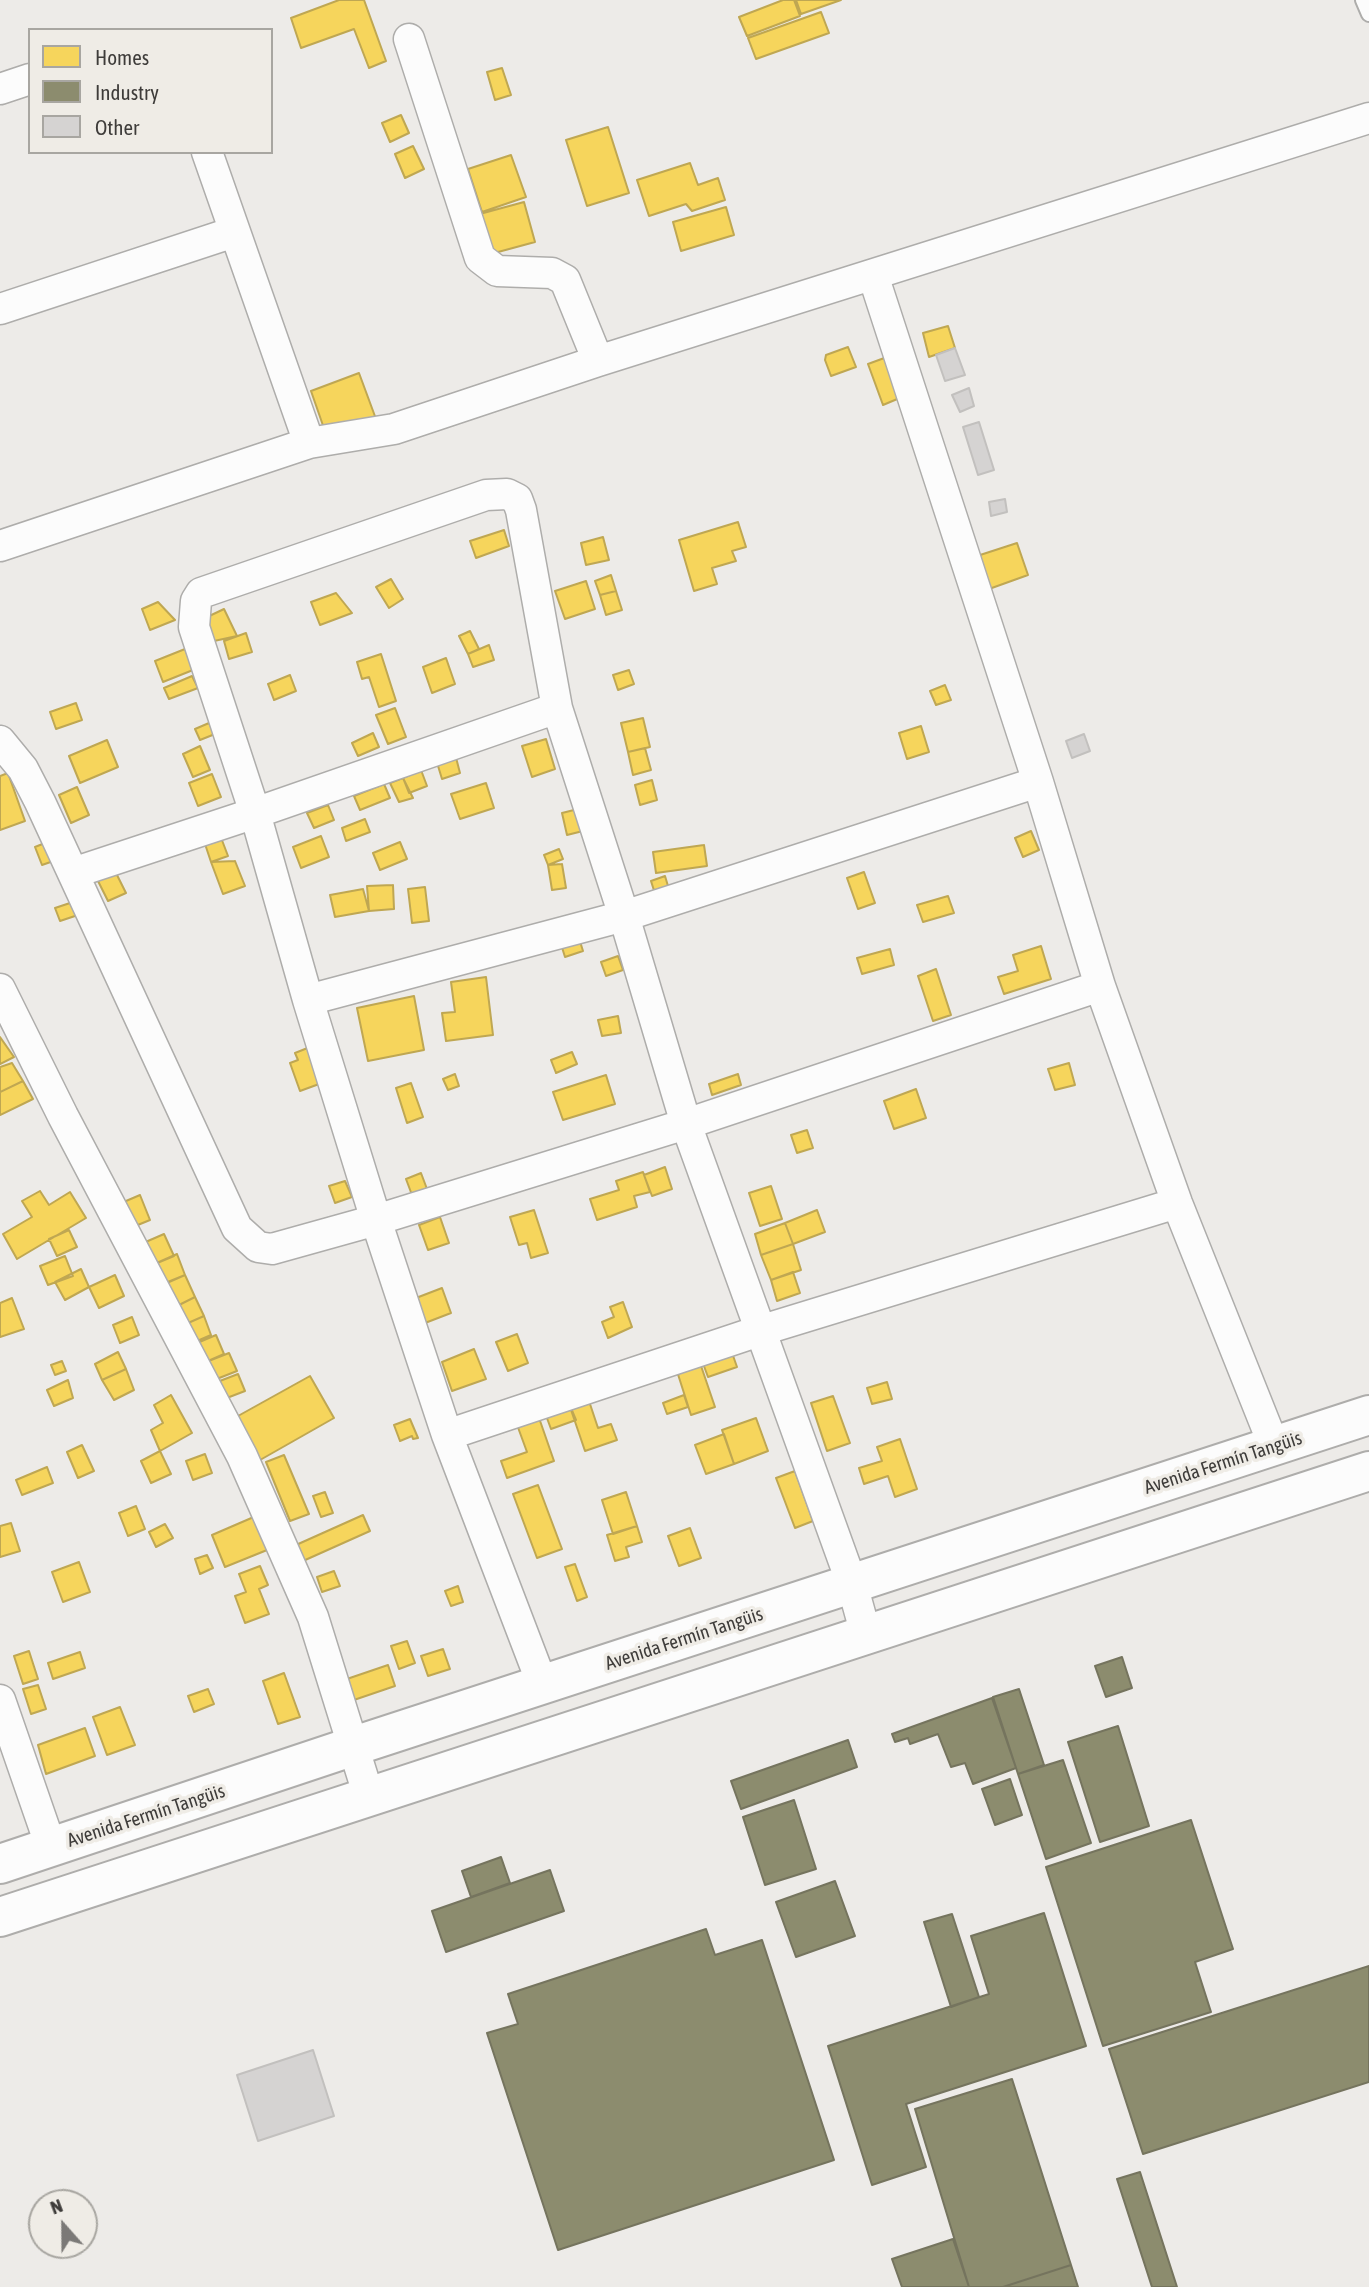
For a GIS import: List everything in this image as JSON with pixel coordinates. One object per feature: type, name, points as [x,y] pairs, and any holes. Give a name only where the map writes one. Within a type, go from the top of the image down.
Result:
[{"type":"main road","name":"Avenida Fermín Tangüis","points":[[0,1864],[1369,1415]]},
{"type":"main road","points":[[0,1917],[1369,1471]]},
{"type":"street","points":[[409,38],[480,258],[497,271],[552,274],[565,280],[598,361]]},
{"type":"street","points":[[0,89],[28,80]]},
{"type":"street","points":[[0,546],[309,443],[394,429],[598,361],[1369,118]]},
{"type":"street","points":[[208,154],[309,443]]},
{"type":"street","points":[[0,309],[234,232]]},
{"type":"street","points":[[873,275],[1038,782],[1100,986],[1177,1203],[1274,1446]]},
{"type":"street","points":[[543,1686],[447,1435],[376,1220],[308,1000],[255,813],[194,627],[196,601],[201,593],[486,495],[507,494],[517,499],[521,510],[557,708],[624,916],[686,1124],[852,1584],[866,1635]]},
{"type":"street","points":[[73,873],[557,708]]},
{"type":"street","points":[[0,741],[23,769],[237,1228],[258,1247],[272,1249],[376,1220],[686,1124],[1100,986]]},
{"type":"street","points":[[308,1000],[624,916],[1038,782]]},
{"type":"street","points":[[0,989],[63,1116],[242,1456],[313,1618],[369,1797]]},
{"type":"street","points":[[447,1435],[759,1331],[1177,1203]]},
{"type":"street","points":[[0,1700],[51,1847]]},
{"type":"lane","points":[[1363,0],[1369,14]]},
{"type":"building: Homes","points":[[339,0],[364,0],[386,61],[369,68],[354,29],[301,48],[291,18]]},
{"type":"building: Homes","points":[[783,0],[794,0],[800,16],[747,36],[739,17]]},
{"type":"building: Homes","points":[[796,0],[841,0],[801,14]]},
{"type":"building: Homes","points":[[821,12],[829,33],[756,59],[748,38]]},
{"type":"building: Homes","points":[[502,68],[511,95],[495,100],[487,72]]},
{"type":"building: Homes","points":[[401,115],[409,133],[390,142],[382,123]]},
{"type":"building: Homes","points":[[608,127],[629,193],[587,206],[566,140]]},
{"type":"building: Homes","points":[[413,146],[424,169],[405,178],[395,154]]},
{"type":"building: Homes","points":[[511,155],[526,197],[482,212],[468,169]]},
{"type":"building: Homes","points":[[690,163],[698,185],[718,178],[725,200],[692,211],[686,204],[649,216],[637,180]]},
{"type":"building: Homes","points":[[524,202],[535,242],[487,255],[476,215]]},
{"type":"building: Homes","points":[[726,207],[734,235],[681,251],[673,222]]},
{"type":"building: Homes","points":[[948,326],[955,348],[929,357],[923,333]]},
{"type":"building: Homes","points":[[848,347],[856,367],[831,376],[825,360],[826,355]]},
{"type":"building: Homes","points":[[887,357],[902,397],[883,405],[868,364]]},
{"type":"building: Homes","points":[[359,373],[376,419],[327,437],[311,391]]},
{"type":"building: Homes","points":[[738,522],[746,547],[732,551],[736,561],[712,568],[717,584],[694,591],[679,540]]},
{"type":"building: Homes","points":[[504,530],[509,546],[476,558],[470,541]]},
{"type":"building: Homes","points":[[603,537],[609,560],[586,565],[581,543]]},
{"type":"building: Homes","points":[[1017,543],[1028,575],[989,589],[977,556]]},
{"type":"building: Homes","points":[[611,575],[616,591],[600,595],[595,581]]},
{"type":"building: Homes","points":[[391,579],[403,599],[389,608],[376,587]]},
{"type":"building: Homes","points":[[586,581],[595,609],[565,619],[555,591]]},
{"type":"building: Homes","points":[[616,591],[622,610],[606,615],[600,595]]},
{"type":"building: Homes","points":[[336,593],[352,613],[320,625],[311,602]]},
{"type":"building: Homes","points":[[158,602],[175,620],[150,630],[142,609]]},
{"type":"building: Homes","points":[[224,609],[237,636],[214,641],[203,619]]},
{"type":"building: Homes","points":[[470,631],[479,649],[468,654],[459,636]]},
{"type":"building: Homes","points":[[246,633],[252,652],[229,659],[224,641]]},
{"type":"building: Homes","points":[[489,645],[494,660],[473,667],[468,654]]},
{"type":"building: Homes","points":[[185,649],[193,670],[163,682],[155,661]]},
{"type":"building: Homes","points":[[381,654],[396,701],[379,707],[369,677],[362,679],[357,662]]},
{"type":"building: Homes","points":[[446,658],[455,684],[432,693],[423,667]]},
{"type":"building: Homes","points":[[629,670],[634,684],[618,690],[613,675]]},
{"type":"building: Homes","points":[[290,675],[296,691],[274,700],[268,684]]},
{"type":"building: Homes","points":[[192,676],[198,688],[169,699],[164,688]]},
{"type":"building: Homes","points":[[945,685],[951,700],[936,705],[930,691]]},
{"type":"building: Homes","points":[[76,703],[82,720],[56,729],[50,712]]},
{"type":"building: Homes","points":[[395,708],[406,737],[388,744],[376,715]]},
{"type":"building: Homes","points":[[643,718],[650,747],[628,752],[621,723]]},
{"type":"building: Homes","points":[[209,723],[215,734],[200,740],[195,729]]},
{"type":"building: Homes","points":[[921,726],[929,752],[907,759],[899,733]]},
{"type":"building: Homes","points":[[373,733],[379,747],[358,756],[352,743]]},
{"type":"building: Homes","points":[[546,739],[555,769],[532,777],[522,746]]},
{"type":"building: Homes","points":[[107,740],[118,767],[80,783],[69,756]]},
{"type":"building: Homes","points":[[200,746],[210,770],[193,777],[183,754]]},
{"type":"building: Homes","points":[[645,748],[651,770],[633,775],[628,752]]},
{"type":"building: Homes","points":[[454,750],[460,773],[442,779],[435,756]]},
{"type":"building: Homes","points":[[421,770],[427,786],[409,793],[403,778]]},
{"type":"building: Homes","points":[[8,773],[25,821],[0,830],[0,776]]},
{"type":"building: Homes","points":[[212,774],[221,797],[198,806],[189,783]]},
{"type":"building: Homes","points":[[403,778],[413,798],[399,802],[390,783]]},
{"type":"building: Homes","points":[[652,780],[657,800],[640,805],[635,785]]},
{"type":"building: Homes","points":[[486,783],[494,808],[460,819],[451,794]]},
{"type":"building: Homes","points":[[384,784],[390,798],[360,810],[354,796]]},
{"type":"building: Homes","points":[[77,787],[89,815],[71,823],[59,795]]},
{"type":"building: Homes","points":[[328,805],[334,820],[314,828],[307,813]]},
{"type":"building: Homes","points":[[578,809],[583,831],[567,835],[562,813]]},
{"type":"building: Homes","points":[[365,819],[370,832],[346,841],[342,828]]},
{"type":"building: Homes","points":[[1031,831],[1039,850],[1023,857],[1015,838]]},
{"type":"building: Homes","points":[[220,835],[228,856],[211,862],[204,841]]},
{"type":"building: Homes","points":[[321,836],[329,857],[301,868],[293,847]]},
{"type":"building: Homes","points":[[55,839],[62,858],[42,865],[35,847]]},
{"type":"building: Homes","points":[[400,842],[407,859],[380,870],[373,853]]},
{"type":"building: Homes","points":[[704,845],[707,866],[656,873],[653,852]]},
{"type":"building: Homes","points":[[559,849],[563,859],[548,865],[544,855]]},
{"type":"building: Homes","points":[[235,861],[245,886],[223,894],[211,862]]},
{"type":"building: Homes","points":[[562,864],[566,888],[552,890],[548,865]]},
{"type":"building: Homes","points":[[113,867],[126,893],[108,901],[95,875]]},
{"type":"building: Homes","points":[[864,872],[875,903],[858,909],[847,878]]},
{"type":"building: Homes","points":[[665,876],[671,896],[657,900],[651,881]]},
{"type":"building: Homes","points":[[393,885],[394,909],[369,911],[367,886]]},
{"type":"building: Homes","points":[[425,887],[429,921],[412,923],[408,889]]},
{"type":"building: Homes","points":[[363,889],[369,911],[335,917],[330,895]]},
{"type":"building: Homes","points":[[948,896],[954,913],[923,922],[917,905]]},
{"type":"building: Homes","points":[[73,902],[78,915],[60,921],[55,908]]},
{"type":"building: Homes","points":[[578,935],[583,951],[565,957],[560,941]]},
{"type":"building: Homes","points":[[1041,946],[1051,979],[1004,994],[998,977],[1018,971],[1013,955]]},
{"type":"building: Homes","points":[[890,949],[894,965],[862,974],[857,958]]},
{"type":"building: Homes","points":[[618,956],[623,970],[606,976],[601,962]]},
{"type":"building: Homes","points":[[936,969],[951,1015],[933,1021],[918,976]]},
{"type":"building: Homes","points":[[486,977],[493,1035],[446,1041],[442,1013],[455,1012],[451,982]]},
{"type":"building: Homes","points":[[414,996],[424,1050],[368,1061],[357,1008]]},
{"type":"building: Homes","points":[[618,1016],[621,1033],[602,1036],[598,1020]]},
{"type":"building: Homes","points":[[0,1037],[14,1057],[0,1064]]},
{"type":"building: Homes","points":[[310,1047],[330,1080],[300,1091],[290,1063],[298,1060],[295,1053]]},
{"type":"building: Homes","points":[[572,1052],[577,1064],[556,1073],[551,1060]]},
{"type":"building: Homes","points":[[12,1063],[23,1081],[0,1092],[0,1067]]},
{"type":"building: Homes","points":[[1069,1063],[1075,1085],[1055,1090],[1048,1069]]},
{"type":"building: Homes","points":[[455,1074],[459,1086],[448,1090],[443,1079]]},
{"type":"building: Homes","points":[[738,1074],[741,1085],[712,1095],[709,1084]]},
{"type":"building: Homes","points":[[606,1075],[615,1104],[563,1120],[553,1092]]},
{"type":"building: Homes","points":[[23,1081],[33,1099],[0,1115],[0,1092]]},
{"type":"building: Homes","points":[[411,1083],[423,1117],[407,1123],[396,1088]]},
{"type":"building: Homes","points":[[916,1089],[926,1118],[894,1129],[884,1101]]},
{"type":"building: Homes","points":[[807,1130],[813,1148],[797,1153],[791,1135]]},
{"type":"building: Homes","points":[[665,1167],[672,1189],[652,1196],[644,1175]]},
{"type":"building: Homes","points":[[643,1172],[650,1192],[634,1196],[637,1207],[597,1220],[590,1199],[619,1190],[616,1181]]},
{"type":"building: Homes","points":[[421,1173],[427,1189],[412,1195],[406,1179]]},
{"type":"building: Homes","points":[[345,1181],[352,1197],[335,1203],[329,1186]]},
{"type":"building: Homes","points":[[771,1186],[782,1219],[760,1226],[749,1193]]},
{"type":"building: Homes","points":[[40,1191],[49,1205],[70,1192],[86,1218],[17,1259],[3,1234],[32,1217],[22,1201]]},
{"type":"building: Homes","points":[[140,1195],[150,1220],[128,1229],[119,1204]]},
{"type":"building: Homes","points":[[534,1210],[548,1253],[531,1258],[527,1243],[519,1245],[510,1217]]},
{"type":"building: Homes","points":[[817,1210],[825,1232],[793,1244],[785,1223]]},
{"type":"building: Homes","points":[[440,1217],[449,1243],[428,1250],[419,1225]]},
{"type":"building: Homes","points":[[785,1223],[793,1244],[761,1255],[755,1234]]},
{"type":"building: Homes","points":[[69,1230],[77,1247],[57,1256],[49,1239]]},
{"type":"building: Homes","points":[[164,1234],[174,1256],[150,1266],[141,1244]]},
{"type":"building: Homes","points":[[793,1244],[801,1270],[771,1280],[761,1255]]},
{"type":"building: Homes","points":[[177,1254],[185,1275],[158,1286],[150,1266]]},
{"type":"building: Homes","points":[[65,1256],[73,1276],[48,1285],[40,1266]]},
{"type":"building: Homes","points":[[81,1269],[89,1287],[65,1300],[55,1282]]},
{"type":"building: Homes","points":[[793,1272],[800,1293],[777,1301],[771,1280]]},
{"type":"building: Homes","points":[[115,1275],[124,1296],[99,1308],[89,1287]]},
{"type":"building: Homes","points":[[185,1275],[195,1297],[171,1309],[160,1286]]},
{"type":"building: Homes","points":[[442,1288],[451,1313],[425,1323],[416,1298]]},
{"type":"building: Homes","points":[[195,1297],[204,1316],[179,1327],[171,1309]]},
{"type":"building: Homes","points":[[12,1298],[24,1329],[0,1337],[0,1303]]},
{"type":"building: Homes","points":[[623,1302],[632,1327],[608,1338],[602,1322],[614,1317],[610,1307]]},
{"type":"building: Homes","points":[[204,1316],[211,1335],[188,1345],[179,1327]]},
{"type":"building: Homes","points":[[132,1317],[139,1335],[120,1343],[113,1325]]},
{"type":"building: Homes","points":[[517,1334],[528,1363],[508,1371],[496,1342]]},
{"type":"building: Homes","points":[[216,1335],[224,1354],[199,1365],[190,1346]]},
{"type":"building: Homes","points":[[730,1347],[737,1367],[708,1377],[701,1358]]},
{"type":"building: Homes","points":[[474,1349],[486,1379],[452,1391],[442,1362]]},
{"type":"building: Homes","points":[[118,1352],[126,1369],[102,1380],[95,1364]]},
{"type":"building: Homes","points":[[229,1353],[237,1371],[209,1382],[201,1364]]},
{"type":"building: Homes","points":[[698,1357],[715,1407],[691,1415],[675,1365]]},
{"type":"building: Homes","points":[[62,1361],[66,1371],[55,1375],[51,1365]]},
{"type":"building: Homes","points":[[126,1369],[134,1390],[114,1400],[102,1380]]},
{"type":"building: Homes","points":[[238,1374],[245,1391],[219,1401],[212,1384]]},
{"type":"building: Homes","points":[[310,1376],[334,1418],[253,1464],[229,1421]]},
{"type":"building: Homes","points":[[68,1380],[73,1398],[54,1406],[47,1390]]},
{"type":"building: Homes","points":[[887,1382],[892,1399],[872,1404],[867,1388]]},
{"type":"building: Homes","points":[[171,1395],[192,1433],[160,1451],[151,1430],[163,1423],[154,1405]]},
{"type":"building: Homes","points":[[587,1395],[598,1428],[611,1424],[617,1440],[585,1451],[568,1401]]},
{"type":"building: Homes","points":[[684,1395],[688,1407],[667,1414],[663,1403]]},
{"type":"building: Homes","points":[[833,1396],[850,1443],[827,1451],[811,1403]]},
{"type":"building: Homes","points":[[568,1401],[576,1420],[551,1429],[544,1410]]},
{"type":"building: Homes","points":[[538,1415],[554,1461],[507,1478],[501,1461],[527,1452],[516,1422]]},
{"type":"building: Homes","points":[[756,1418],[768,1451],[734,1464],[722,1430]]},
{"type":"building: Homes","points":[[410,1419],[418,1438],[413,1439],[412,1436],[400,1441],[394,1425]]},
{"type":"building: Homes","points":[[724,1434],[734,1464],[706,1474],[695,1445]]},
{"type":"building: Homes","points":[[900,1439],[917,1489],[895,1497],[888,1476],[864,1484],[859,1468],[882,1461],[877,1447]]},
{"type":"building: Homes","points":[[82,1445],[94,1471],[78,1478],[67,1452]]},
{"type":"building: Homes","points":[[160,1451],[171,1474],[151,1483],[141,1461]]},
{"type":"building: Homes","points":[[205,1454],[212,1473],[193,1480],[186,1461]]},
{"type":"building: Homes","points":[[284,1455],[309,1514],[290,1521],[266,1462]]},
{"type":"building: Homes","points":[[47,1467],[53,1483],[22,1495],[16,1480]]},
{"type":"building: Homes","points":[[795,1471],[813,1521],[795,1528],[776,1478]]},
{"type":"building: Homes","points":[[538,1485],[562,1549],[537,1558],[513,1494]]},
{"type":"building: Homes","points":[[325,1492],[333,1513],[321,1517],[313,1496]]},
{"type":"building: Homes","points":[[626,1492],[637,1526],[613,1534],[602,1500]]},
{"type":"building: Homes","points":[[136,1506],[145,1529],[128,1536],[119,1513]]},
{"type":"building: Homes","points":[[263,1513],[277,1546],[225,1567],[212,1535]]},
{"type":"building: Homes","points":[[363,1515],[370,1531],[303,1561],[296,1545]]},
{"type":"building: Homes","points":[[11,1523],[20,1551],[0,1557],[0,1526]]},
{"type":"building: Homes","points":[[165,1524],[173,1538],[156,1547],[149,1532]]},
{"type":"building: Homes","points":[[637,1526],[642,1542],[626,1547],[629,1557],[615,1561],[607,1535]]},
{"type":"building: Homes","points":[[690,1528],[701,1558],[679,1566],[668,1536]]},
{"type":"building: Homes","points":[[207,1555],[213,1568],[200,1574],[195,1559]]},
{"type":"building: Homes","points":[[79,1562],[90,1592],[63,1602],[52,1572]]},
{"type":"building: Homes","points":[[575,1564],[587,1597],[577,1601],[565,1567]]},
{"type":"building: Homes","points":[[260,1566],[268,1585],[259,1589],[269,1614],[245,1623],[235,1596],[246,1592],[239,1574]]},
{"type":"building: Homes","points":[[334,1571],[340,1586],[322,1592],[317,1577]]},
{"type":"building: Homes","points":[[458,1586],[463,1602],[451,1606],[445,1591]]},
{"type":"building: Homes","points":[[407,1641],[415,1663],[399,1669],[391,1646]]},
{"type":"building: Homes","points":[[443,1649],[450,1669],[428,1676],[421,1656]]},
{"type":"building: Homes","points":[[29,1651],[38,1679],[23,1684],[14,1656]]},
{"type":"building: Homes","points":[[80,1652],[85,1668],[53,1679],[48,1663]]},
{"type":"building: Homes","points":[[388,1665],[395,1686],[348,1702],[341,1681]]},
{"type":"building: Homes","points":[[284,1673],[300,1717],[278,1724],[263,1681]]},
{"type":"building: Homes","points":[[38,1685],[46,1709],[31,1714],[23,1689]]},
{"type":"building: Homes","points":[[208,1689],[214,1704],[194,1712],[188,1696]]},
{"type":"building: Homes","points":[[120,1707],[135,1745],[107,1755],[93,1717]]},
{"type":"building: Homes","points":[[85,1728],[95,1756],[46,1774],[38,1745]]},
{"type":"building: Industry","points":[[1122,1657],[1132,1688],[1106,1697],[1095,1666]]},
{"type":"building: Industry","points":[[1019,1689],[1044,1765],[1018,1774],[993,1697]]},
{"type":"building: Industry","points":[[992,1698],[1016,1768],[973,1784],[965,1763],[951,1767],[938,1734],[910,1744],[908,1738],[895,1742],[892,1734]]},
{"type":"building: Industry","points":[[1118,1726],[1149,1826],[1100,1842],[1068,1742]]},
{"type":"building: Industry","points":[[848,1740],[857,1767],[741,1809],[731,1781]]},
{"type":"building: Industry","points":[[1063,1760],[1091,1843],[1046,1859],[1018,1774]]},
{"type":"building: Industry","points":[[1010,1779],[1022,1815],[995,1825],[982,1789]]},
{"type":"building: Industry","points":[[794,1800],[816,1869],[765,1885],[743,1817]]},
{"type":"building: Industry","points":[[1191,1820],[1233,1949],[1195,1962],[1211,2012],[1103,2046],[1046,1867]]},
{"type":"building: Industry","points":[[501,1857],[510,1883],[471,1897],[462,1871]]},
{"type":"building: Industry","points":[[550,1870],[564,1911],[446,1952],[432,1911]]},
{"type":"building: Industry","points":[[835,1881],[855,1936],[796,1957],[776,1902]]},
{"type":"building: Industry","points":[[1044,1913],[1086,2046],[906,2104],[926,2167],[872,2185],[828,2046],[989,1994],[971,1936]]},
{"type":"building: Industry","points":[[952,1914],[979,1997],[951,2007],[924,1922]]},
{"type":"building: Industry","points":[[706,1929],[715,1955],[762,1940],[834,2160],[558,2250],[487,2033],[518,2024],[508,1994]]},
{"type":"building: Industry","points":[[1369,1966],[1369,2082],[1143,2154],[1109,2049]]},
{"type":"building: Industry","points":[[1012,2079],[1071,2265],[1003,2287],[969,2287],[915,2109]]},
{"type":"building: Industry","points":[[1140,2172],[1177,2287],[1152,2287],[1117,2179]]},
{"type":"building: Industry","points":[[953,2239],[969,2287],[902,2287],[892,2259]]},
{"type":"building: Industry","points":[[1071,2265],[1078,2287],[1003,2287]]},
{"type":"building: Other","points":[[955,348],[965,375],[945,381],[936,355]]},
{"type":"building: Other","points":[[969,388],[974,406],[960,412],[952,395]]},
{"type":"building: Other","points":[[979,422],[994,470],[978,475],[963,427]]},
{"type":"building: Other","points":[[1005,499],[1007,512],[991,516],[989,502]]},
{"type":"building: Other","points":[[1084,734],[1090,751],[1072,758],[1066,741]]},
{"type":"building: Other","points":[[313,2050],[334,2116],[258,2141],[237,2075]]}]
